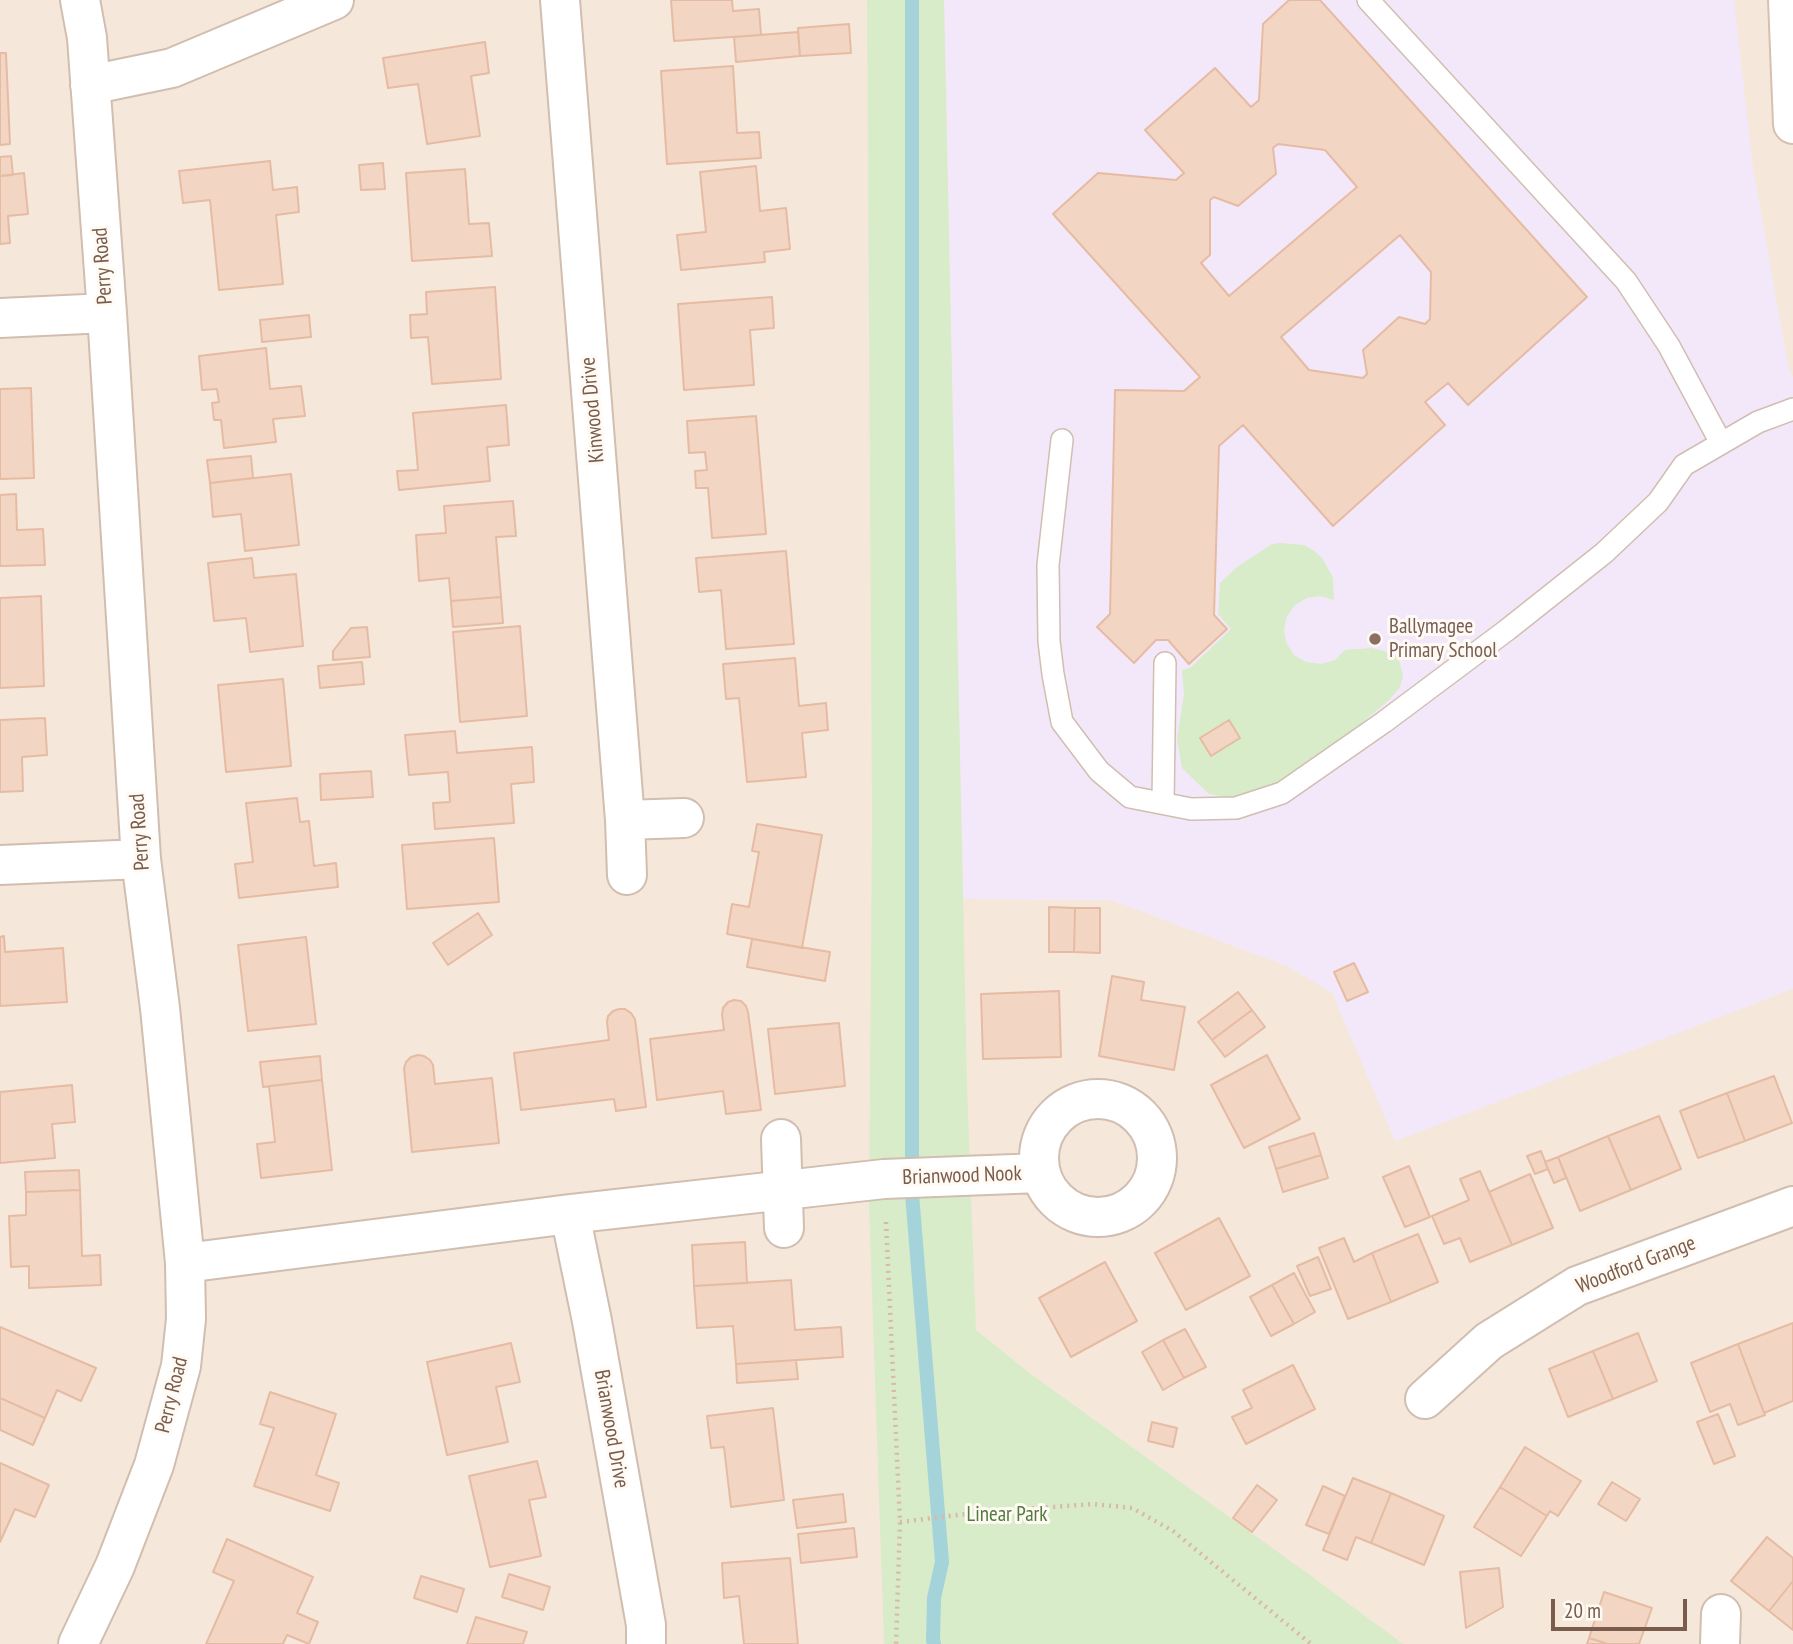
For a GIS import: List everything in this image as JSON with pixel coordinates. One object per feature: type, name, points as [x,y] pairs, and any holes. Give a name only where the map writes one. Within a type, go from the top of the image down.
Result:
[{"type":"street","name":"Perry Road","points":[[78,1644],[115,1566],[154,1465],[181,1366],[186,1319],[185,1263],[160,1007],[141,859],[107,313],[87,38],[80,0]]},
{"type":"street","points":[[90,85],[172,68],[334,0]]},
{"type":"street","name":"Kinwood Drive","points":[[560,0],[625,820],[627,875]]},
{"type":"street","points":[[1788,0],[1793,124]]},
{"type":"street","points":[[0,318],[107,313]]},
{"type":"street","points":[[625,820],[684,818]]},
{"type":"street","points":[[0,865],[141,859]]},
{"type":"street","points":[[781,1139],[784,1228]]},
{"type":"street","name":"Brianwood Nook","points":[[884,1180],[1040,1173]]},
{"type":"street","points":[[185,1263],[570,1214],[884,1180]]},
{"type":"street","name":"Woodford Grange","points":[[1425,1399],[1489,1341],[1577,1286],[1793,1206]]},
{"type":"street","name":"Brianwood Drive","points":[[570,1214],[592,1321],[646,1625],[646,1644]]},
{"type":"lane","points":[[1368,0],[1626,281],[1669,346],[1721,443]]},
{"type":"lane","points":[[1062,440],[1048,565],[1049,641],[1062,722],[1099,771],[1130,797],[1191,809],[1236,808],[1282,793],[1384,722],[1507,630],[1604,553],[1658,502],[1684,465],[1758,422],[1793,409]]},
{"type":"lane","points":[[1163,803],[1165,663]]},
{"type":"path","points":[[884,1180],[900,1522],[896,1644]]},
{"type":"path","points":[[900,1522],[1093,1504],[1132,1508],[1172,1531],[1311,1644]]},
{"type":"shaded area","points":[[0,0],[1793,0],[1793,1644],[0,1644]]},
{"type":"shaded area","name":"Ballymagee Primary School","points":[[944,0],[1734,0],[1753,168],[1788,365],[1793,378],[1793,989],[1395,1141],[1332,993],[1289,967],[1111,900],[963,899]]},
{"type":"green space","name":"Linear Park","points":[[867,0],[944,0],[967,1084],[976,1330],[1032,1375],[1403,1644],[884,1644],[869,1206],[872,818]]},
{"type":"green space","points":[[1272,544],[1304,545],[1313,550],[1323,559],[1333,578],[1334,600],[1320,596],[1307,598],[1295,605],[1287,616],[1284,629],[1286,642],[1294,655],[1306,662],[1321,664],[1335,660],[1345,650],[1372,648],[1384,651],[1397,657],[1400,663],[1403,676],[1400,687],[1390,699],[1317,761],[1256,796],[1225,797],[1209,794],[1182,768],[1177,739],[1184,694],[1182,670],[1190,668],[1231,629],[1218,614],[1220,583],[1237,567]]},
{"type":"building","points":[[671,0],[732,0],[733,11],[759,9],[761,35],[674,41]]},
{"type":"building","points":[[1289,0],[1320,0],[1587,297],[1468,405],[1448,383],[1425,402],[1445,425],[1333,526],[1243,425],[1219,446],[1214,615],[1227,629],[1189,664],[1168,640],[1156,640],[1134,663],[1097,627],[1110,614],[1115,390],[1184,391],[1200,377],[1053,214],[1098,173],[1176,180],[1184,173],[1145,130],[1215,68],[1251,107],[1259,100],[1263,24]],"holes":[[[1278,144],[1325,150],[1357,187],[1229,296],[1201,263],[1210,255],[1210,200],[1214,197],[1238,206],[1276,174],[1273,148]],[[1400,235],[1431,272],[1430,319],[1425,324],[1399,317],[1363,350],[1367,374],[1363,378],[1309,370],[1281,337]]]},
{"type":"building","points":[[849,24],[851,53],[800,56],[798,28]]},
{"type":"building","points":[[798,32],[800,56],[736,62],[734,37]]},
{"type":"building","points":[[485,42],[489,73],[471,76],[480,136],[427,144],[418,84],[388,88],[383,58]]},
{"type":"building","points":[[0,53],[6,53],[10,144],[0,145]]},
{"type":"building","points":[[733,66],[737,133],[759,132],[761,158],[667,164],[661,71]]},
{"type":"building","points":[[11,156],[13,175],[0,176],[0,157]]},
{"type":"building","points":[[270,161],[273,190],[297,187],[299,212],[276,215],[283,284],[219,290],[210,200],[183,203],[179,171]]},
{"type":"building","points":[[383,163],[385,189],[361,190],[359,165]]},
{"type":"building","points":[[756,166],[760,211],[786,208],[790,249],[764,252],[765,262],[681,270],[677,235],[706,232],[700,172]]},
{"type":"building","points":[[465,169],[469,224],[489,223],[492,256],[412,261],[406,173]]},
{"type":"building","points":[[24,173],[28,214],[8,216],[10,243],[0,244],[0,176]]},
{"type":"building","points":[[495,287],[501,379],[432,384],[428,337],[411,338],[410,315],[427,314],[426,292]]},
{"type":"building","points":[[772,297],[774,328],[750,330],[754,385],[684,390],[678,304]]},
{"type":"building","points":[[309,315],[311,337],[262,342],[260,320]]},
{"type":"building","points":[[266,348],[270,389],[301,386],[305,416],[273,419],[276,442],[224,448],[221,420],[214,420],[212,403],[219,402],[217,389],[202,390],[199,356]]},
{"type":"building","points":[[31,388],[34,478],[0,479],[0,389]]},
{"type":"building","points":[[506,405],[509,445],[487,447],[490,481],[399,490],[397,471],[418,470],[413,413]]},
{"type":"building","points":[[756,416],[766,534],[712,538],[708,488],[696,488],[695,471],[707,470],[705,452],[689,453],[687,421]]},
{"type":"building","points":[[251,456],[253,478],[210,483],[207,460]]},
{"type":"building","points":[[291,474],[299,545],[245,551],[241,514],[213,517],[210,483]]},
{"type":"building","points":[[16,494],[17,530],[43,529],[45,565],[0,566],[0,495]]},
{"type":"building","points":[[513,501],[516,536],[496,537],[501,597],[451,601],[449,578],[419,581],[416,535],[446,533],[444,506]]},
{"type":"building","points":[[786,551],[794,644],[726,649],[721,590],[699,592],[696,558]]},
{"type":"building","points":[[252,558],[254,578],[296,574],[303,646],[250,652],[246,618],[214,621],[208,563]]},
{"type":"building","points":[[41,596],[44,686],[0,688],[0,598]]},
{"type":"building","points":[[501,597],[503,623],[453,627],[451,601]]},
{"type":"building","points":[[520,626],[527,716],[460,722],[453,632]]},
{"type":"building","points":[[367,627],[370,657],[333,660],[333,651],[351,628]]},
{"type":"building","points":[[795,658],[799,706],[826,703],[828,730],[802,733],[806,777],[747,782],[739,698],[726,699],[723,664]]},
{"type":"building","points":[[362,662],[364,684],[320,688],[318,666]]},
{"type":"building","points":[[283,679],[291,766],[226,772],[218,685]]},
{"type":"building","points":[[45,718],[47,755],[22,757],[23,791],[0,792],[0,720]]},
{"type":"building","points":[[1229,720],[1240,738],[1211,756],[1200,738]]},
{"type":"building","points":[[455,731],[457,753],[532,747],[534,782],[511,784],[514,823],[435,829],[433,803],[450,802],[448,772],[409,775],[405,735]]},
{"type":"building","points":[[371,771],[373,797],[321,800],[320,774]]},
{"type":"building","points":[[297,798],[300,822],[309,821],[314,866],[336,863],[338,887],[239,898],[235,864],[253,862],[246,803]]},
{"type":"building","points":[[757,824],[822,835],[802,948],[727,934],[732,904],[749,907],[759,852],[752,851]]},
{"type":"building","points":[[494,838],[499,902],[407,909],[402,845]]},
{"type":"building","points":[[1049,907],[1075,908],[1074,952],[1049,952]]},
{"type":"building","points":[[1075,908],[1100,908],[1100,953],[1074,952]]},
{"type":"building","points":[[478,913],[492,935],[448,965],[433,943]]},
{"type":"building","points":[[4,936],[5,952],[63,948],[67,1002],[0,1006],[0,937]]},
{"type":"building","points":[[306,937],[316,1024],[248,1031],[238,945]]},
{"type":"building","points":[[752,939],[830,952],[825,981],[747,967]]},
{"type":"building","points":[[1354,963],[1368,992],[1347,1001],[1334,972]]},
{"type":"building","points":[[1112,976],[1144,982],[1141,1000],[1185,1007],[1174,1070],[1099,1056]]},
{"type":"building","points":[[1059,991],[1061,1057],[983,1059],[981,994]]},
{"type":"building","points":[[1238,992],[1252,1010],[1212,1040],[1198,1022]]},
{"type":"building","points":[[734,1000],[741,1001],[748,1012],[761,1110],[726,1114],[723,1091],[657,1100],[650,1039],[724,1030],[723,1008]]},
{"type":"building","points":[[619,1009],[625,1009],[635,1019],[646,1107],[616,1111],[614,1099],[521,1110],[514,1053],[609,1040],[608,1016]]},
{"type":"building","points":[[1252,1010],[1265,1027],[1225,1057],[1212,1040]]},
{"type":"building","points":[[839,1023],[845,1086],[775,1094],[768,1029]]},
{"type":"building","points":[[418,1055],[430,1060],[433,1065],[435,1084],[492,1078],[499,1143],[412,1152],[404,1068],[411,1057]]},
{"type":"building","points":[[1267,1055],[1300,1119],[1244,1148],[1211,1085]]},
{"type":"building","points":[[320,1056],[322,1080],[263,1087],[260,1062]]},
{"type":"building","points":[[1774,1076],[1792,1123],[1745,1141],[1727,1093]]},
{"type":"building","points":[[322,1080],[332,1170],[261,1178],[257,1144],[275,1142],[269,1086]]},
{"type":"building","points":[[72,1085],[75,1122],[52,1124],[55,1158],[0,1163],[0,1092]]},
{"type":"building","points":[[1727,1093],[1745,1141],[1698,1158],[1680,1111]]},
{"type":"building","points":[[1659,1116],[1681,1169],[1631,1190],[1608,1136]]},
{"type":"building","points":[[1314,1133],[1321,1155],[1276,1169],[1269,1147]]},
{"type":"building","points":[[1608,1136],[1631,1190],[1580,1211],[1558,1157]]},
{"type":"building","points":[[1541,1151],[1548,1169],[1535,1174],[1527,1156]]},
{"type":"building","points":[[1321,1155],[1328,1178],[1283,1192],[1276,1169]]},
{"type":"building","points":[[1558,1157],[1566,1178],[1554,1183],[1545,1162]]},
{"type":"building","points":[[1409,1166],[1430,1217],[1405,1227],[1383,1177]]},
{"type":"building","points":[[79,1170],[80,1190],[26,1192],[25,1172]]},
{"type":"building","points":[[1480,1171],[1512,1245],[1470,1262],[1460,1238],[1444,1244],[1432,1216],[1469,1200],[1460,1179]]},
{"type":"building","points":[[1530,1174],[1553,1228],[1512,1245],[1489,1192]]},
{"type":"building","points":[[80,1190],[82,1256],[100,1255],[101,1285],[29,1288],[29,1266],[11,1267],[9,1216],[26,1215],[26,1192]]},
{"type":"building","points":[[1219,1218],[1250,1276],[1186,1310],[1155,1253]]},
{"type":"building","points":[[1418,1234],[1438,1282],[1391,1302],[1372,1253]]},
{"type":"building","points":[[1344,1238],[1354,1262],[1372,1253],[1391,1302],[1348,1319],[1319,1248]]},
{"type":"building","points":[[745,1242],[747,1283],[694,1286],[692,1245]]},
{"type":"building","points":[[1318,1257],[1331,1289],[1310,1296],[1297,1266]]},
{"type":"building","points":[[1105,1262],[1137,1321],[1071,1357],[1039,1298]]},
{"type":"building","points":[[1294,1273],[1315,1312],[1294,1324],[1272,1285]]},
{"type":"building","points":[[791,1280],[795,1330],[841,1327],[843,1357],[736,1364],[733,1326],[697,1328],[694,1286]]},
{"type":"building","points":[[1272,1285],[1294,1324],[1271,1336],[1250,1297]]},
{"type":"building","points":[[1793,1323],[1793,1401],[1764,1413],[1738,1344]]},
{"type":"building","points":[[0,1327],[96,1368],[81,1401],[57,1390],[45,1418],[0,1398]]},
{"type":"building","points":[[1185,1329],[1206,1367],[1184,1378],[1163,1340]]},
{"type":"building","points":[[1638,1333],[1657,1381],[1613,1399],[1593,1351]]},
{"type":"building","points":[[1163,1340],[1184,1378],[1163,1390],[1142,1352]]},
{"type":"building","points":[[511,1343],[520,1382],[496,1387],[508,1442],[447,1455],[427,1362]]},
{"type":"building","points":[[1738,1344],[1765,1415],[1738,1425],[1730,1404],[1710,1412],[1691,1363]]},
{"type":"building","points":[[1593,1351],[1613,1399],[1568,1417],[1549,1369]]},
{"type":"building","points":[[796,1360],[798,1379],[737,1383],[736,1364]]},
{"type":"building","points":[[1293,1365],[1315,1409],[1246,1444],[1232,1417],[1252,1408],[1243,1390]]},
{"type":"building","points":[[270,1392],[336,1414],[316,1475],[339,1483],[330,1511],[254,1486],[274,1428],[260,1424]]},
{"type":"building","points":[[0,1398],[45,1418],[33,1445],[0,1430]]},
{"type":"building","points":[[773,1408],[784,1500],[731,1507],[724,1447],[711,1448],[707,1416]]},
{"type":"building","points":[[1718,1414],[1735,1456],[1714,1464],[1697,1422]]},
{"type":"building","points":[[1152,1422],[1177,1428],[1173,1447],[1148,1441]]},
{"type":"building","points":[[1525,1447],[1581,1481],[1558,1516],[1550,1511],[1547,1516],[1500,1487]]},
{"type":"building","points":[[537,1461],[546,1497],[529,1500],[541,1556],[490,1567],[469,1476]]},
{"type":"building","points":[[0,1463],[49,1485],[35,1517],[15,1509],[0,1542]]},
{"type":"building","points":[[1353,1478],[1391,1493],[1371,1543],[1356,1537],[1347,1560],[1323,1550]]},
{"type":"building","points":[[1612,1482],[1640,1499],[1626,1521],[1598,1504]]},
{"type":"building","points":[[1257,1485],[1277,1500],[1252,1532],[1233,1518]]},
{"type":"building","points":[[1323,1486],[1345,1496],[1329,1534],[1306,1525]]},
{"type":"building","points":[[1500,1487],[1547,1516],[1521,1556],[1474,1527]]},
{"type":"building","points":[[1391,1493],[1444,1516],[1424,1565],[1371,1543]]},
{"type":"building","points":[[843,1494],[846,1522],[797,1528],[793,1500]]},
{"type":"building","points":[[854,1528],[857,1557],[801,1563],[798,1534]]},
{"type":"building","points":[[1767,1537],[1793,1558],[1793,1581],[1769,1611],[1731,1581]]},
{"type":"building","points":[[227,1539],[313,1577],[297,1613],[318,1622],[309,1644],[287,1635],[283,1644],[206,1644],[234,1581],[213,1572]]},
{"type":"building","points":[[790,1558],[798,1644],[744,1644],[739,1596],[724,1598],[722,1563]]},
{"type":"building","points":[[1499,1568],[1503,1607],[1466,1628],[1460,1572]]},
{"type":"building","points":[[509,1574],[550,1587],[543,1610],[502,1597]]},
{"type":"building","points":[[421,1576],[464,1589],[457,1612],[414,1598]]},
{"type":"building","points":[[1793,1581],[1793,1630],[1769,1611]]},
{"type":"building","points":[[1604,1592],[1652,1608],[1639,1644],[1608,1644],[1589,1638]]},
{"type":"building","points":[[476,1617],[527,1632],[523,1644],[467,1644]]},
{"type":"building","points":[[1589,1638],[1608,1644],[1587,1644]]},
{"type":"waterway","points":[[912,0],[912,1168]]},
{"type":"waterway","points":[[912,1194],[942,1562],[934,1598],[934,1644]]},
{"type":"place","name":"Ballymagee Primary School","points":[[1375,639]]}]
